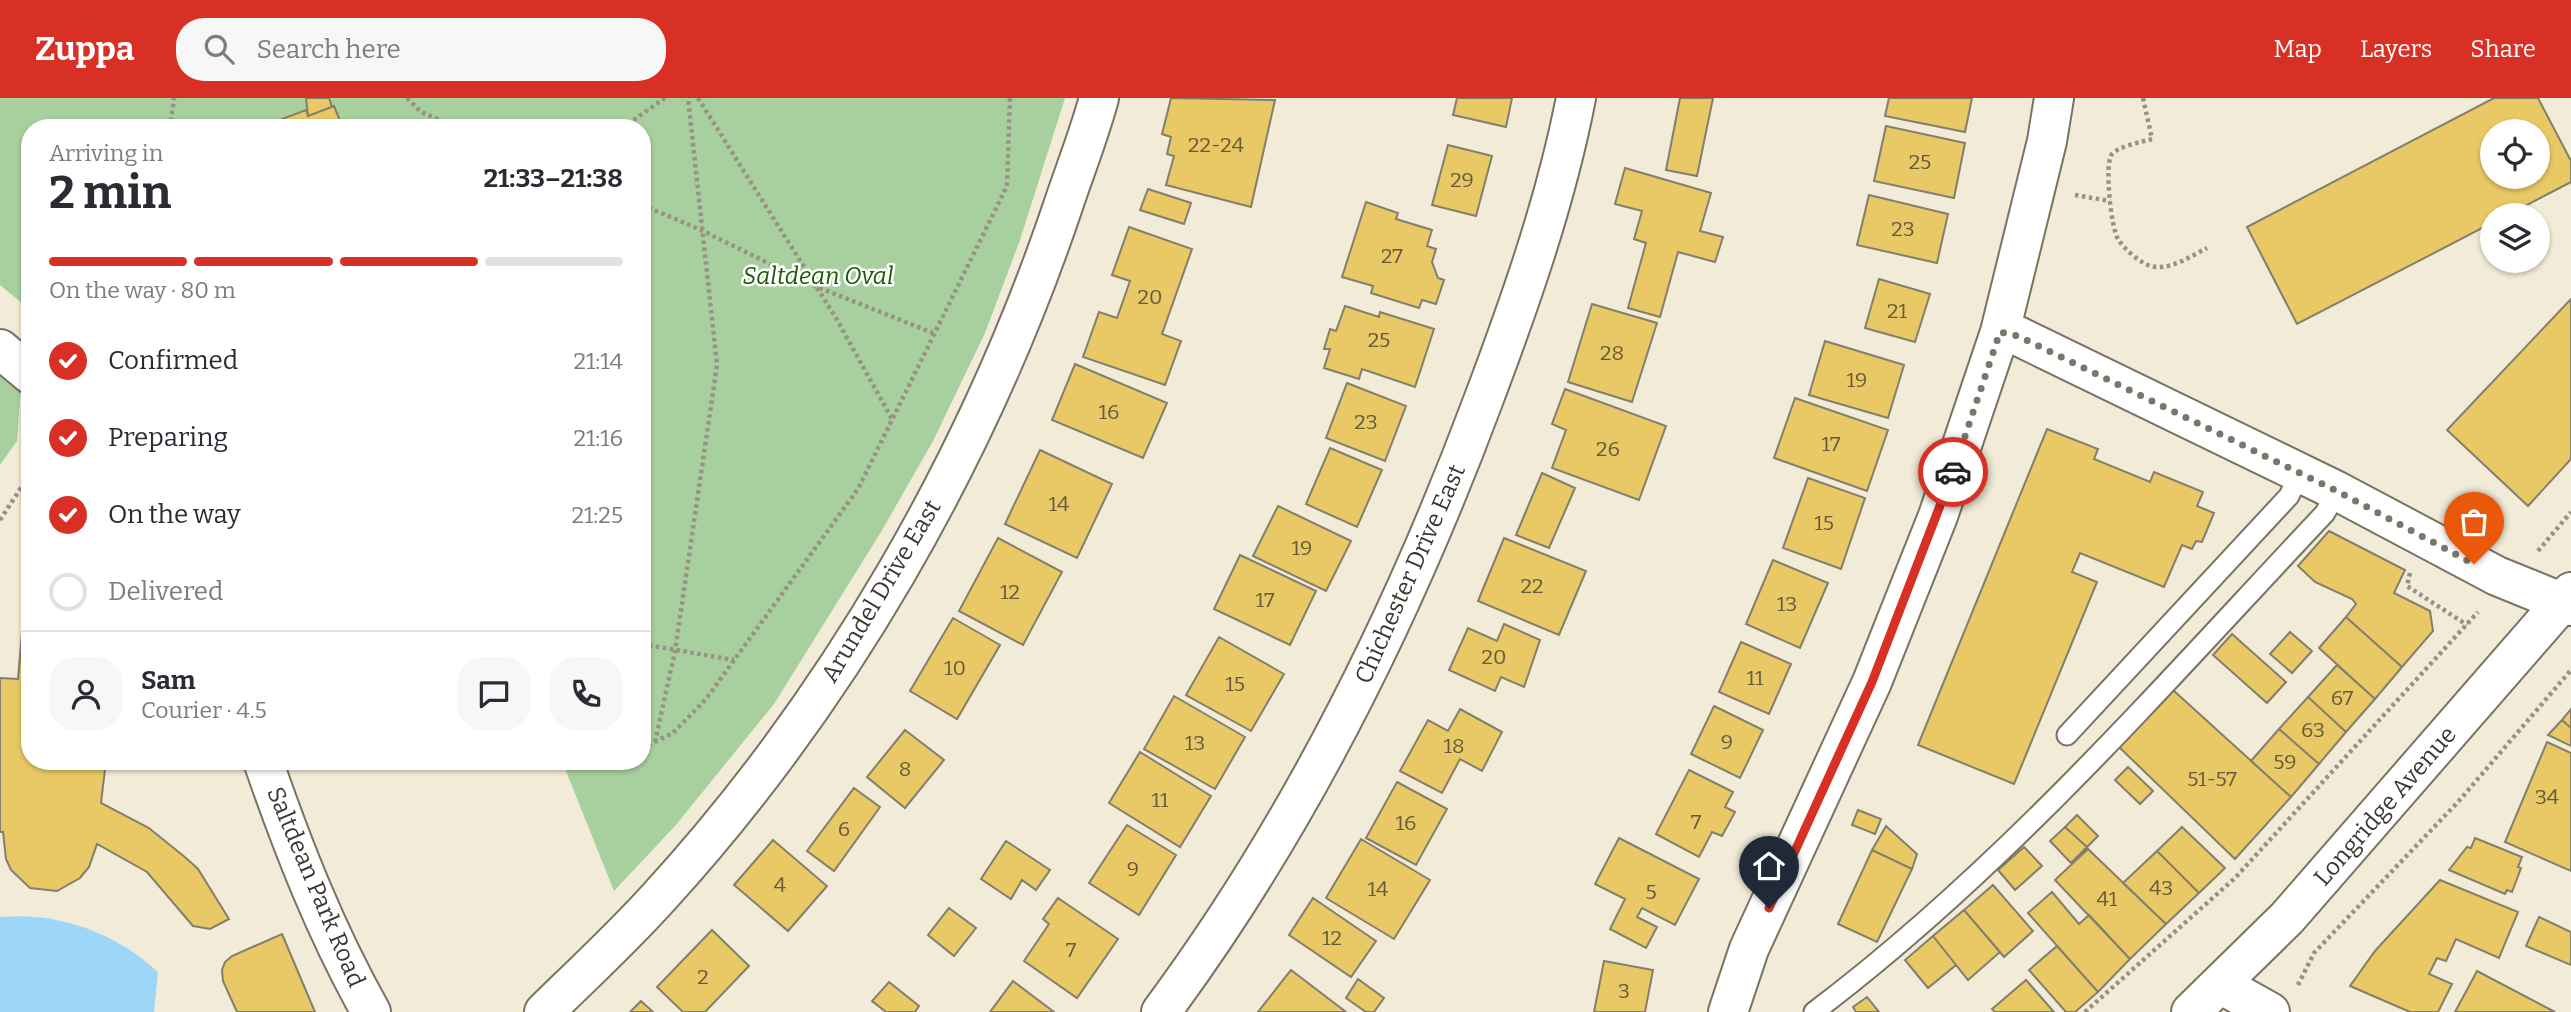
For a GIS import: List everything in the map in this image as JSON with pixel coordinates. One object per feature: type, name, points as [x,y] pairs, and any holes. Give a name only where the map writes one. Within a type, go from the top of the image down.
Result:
[{"type":"street","name":"Arundel Drive East","points":[[544,1012],[662,894],[767,767],[833,674],[946,485],[995,384],[1038,281],[1099,98]]},
{"type":"street","name":"Chichester Drive East","points":[[1161,1012],[1222,930],[1287,820],[1358,690],[1411,579],[1455,479],[1513,319],[1546,217],[1576,98]]},
{"type":"street","points":[[1728,1012],[1749,949],[1872,682],[1938,516],[2000,332],[2047,141],[2054,98]]},
{"type":"street","points":[[2000,332],[2018,336],[2337,491],[2509,582],[2568,601]]},
{"type":"street","points":[[0,349],[21,366]]},
{"type":"street","name":"Longridge Avenue","points":[[2191,1012],[2287,918],[2568,601]]},
{"type":"street","name":"Saltdean Park Road","points":[[266,770],[295,851],[342,961],[371,1012]]},
{"type":"street","points":[[2220,984],[2282,1002]]},
{"type":"lane","points":[[2067,735],[2289,496],[2300,473]]},
{"type":"lane","points":[[1814,1012],[1864,974],[2016,839],[2325,513],[2337,491]]},
{"type":"path","points":[[171,119],[174,98]]},
{"type":"path","points":[[407,98],[421,112],[438,119]]},
{"type":"path","points":[[635,119],[665,98]]},
{"type":"path","points":[[655,743],[675,651],[717,365],[699,229],[688,98]]},
{"type":"path","points":[[698,98],[836,318],[892,419]]},
{"type":"path","points":[[651,745],[686,721],[734,660],[858,489],[1007,186],[1010,98]]},
{"type":"path","points":[[2143,98],[2152,139],[2111,154],[2110,201],[2118,239],[2149,266],[2170,266],[2207,248]]},
{"type":"path","points":[[2070,194],[2110,201]]},
{"type":"path","points":[[651,209],[699,229],[814,286],[933,333]]},
{"type":"path","points":[[0,520],[21,488]]},
{"type":"path","points":[[2085,1012],[2235,878],[2571,512]]},
{"type":"path","points":[[651,646],[734,660]]},
{"type":"path","points":[[2282,1002],[2314,953],[2458,802],[2571,670]]},
{"type":"green space","name":"Saltdean Oval","points":[[0,98],[1065,98],[1020,240],[985,333],[933,441],[881,532],[774,704],[675,826],[614,891],[566,770],[651,770],[651,119],[21,119],[21,302],[0,285]]},
{"type":"green space","points":[[0,367],[21,382],[17,441],[0,465]]},
{"type":"water","points":[[22,916],[64,922],[85,928],[123,946],[158,972],[154,1012],[0,1012],[0,917]]},
{"type":"building","points":[[306,98],[329,98],[332,107],[308,116]]},
{"type":"building","points":[[1171,98],[1275,100],[1251,207],[1166,185],[1174,156],[1167,154],[1171,137],[1162,134]]},
{"type":"building","points":[[1457,98],[1512,98],[1506,127],[1453,115]]},
{"type":"building","points":[[1680,98],[1713,98],[1697,176],[1666,170]]},
{"type":"building","points":[[1889,98],[1972,98],[1965,132],[1885,116]]},
{"type":"building","points":[[2494,98],[2538,98],[2549,119],[2480,119],[2480,189],[2550,189],[2550,121],[2571,161],[2571,182],[2531,203],[2480,203],[2480,229],[2297,324],[2247,227]]},
{"type":"building","points":[[334,106],[339,119],[282,119],[306,110],[308,116]]},
{"type":"building","points":[[1886,126],[1965,143],[1954,198],[1874,181]]},
{"type":"building","points":[[1448,145],[1492,156],[1476,216],[1432,205]]},
{"type":"building","points":[[1625,168],[1711,193],[1700,231],[1723,237],[1715,262],[1678,252],[1660,317],[1628,308],[1646,243],[1634,239],[1642,211],[1615,204]]},
{"type":"building","points":[[1148,189],[1191,203],[1184,224],[1140,210]]},
{"type":"building","points":[[1869,195],[1948,214],[1937,263],[1857,245]]},
{"type":"building","points":[[1366,202],[1398,213],[1396,219],[1432,230],[1427,246],[1436,249],[1432,262],[1438,278],[1444,280],[1436,304],[1422,300],[1419,308],[1371,293],[1373,286],[1342,277]]},
{"type":"building","points":[[1129,227],[1192,249],[1162,334],[1181,341],[1165,385],[1083,357],[1099,312],[1117,318],[1130,281],[1112,275]]},
{"type":"building","points":[[1879,279],[1930,294],[1915,342],[1865,328]]},
{"type":"building","points":[[2571,299],[2571,459],[2528,506],[2447,430]]},
{"type":"building","points":[[1592,304],[1657,323],[1632,402],[1568,382]]},
{"type":"building","points":[[1345,306],[1379,317],[1380,312],[1434,329],[1415,387],[1362,369],[1359,379],[1324,368],[1330,349],[1324,349],[1330,329],[1336,331]]},
{"type":"building","points":[[1825,341],[1904,365],[1888,418],[1809,395]]},
{"type":"building","points":[[1075,364],[1167,403],[1143,458],[1052,420]]},
{"type":"building","points":[[1347,383],[1406,406],[1385,461],[1326,438]]},
{"type":"building","points":[[1565,389],[1666,426],[1639,500],[1552,468],[1566,430],[1552,424]]},
{"type":"building","points":[[1795,398],[1888,430],[1867,491],[1774,458]]},
{"type":"building","points":[[2047,429],[2098,449],[2094,459],[2150,482],[2154,472],[2203,492],[2197,506],[2214,513],[2202,542],[2196,541],[2192,549],[2182,545],[2164,587],[2080,553],[2072,572],[2097,582],[2014,784],[1918,745]]},
{"type":"building","points":[[1330,448],[1382,470],[1357,527],[1306,504]]},
{"type":"building","points":[[1040,450],[1112,484],[1077,558],[1005,524]]},
{"type":"building","points":[[1542,473],[1575,488],[1549,548],[1516,535]]},
{"type":"building","points":[[1808,478],[1865,498],[1841,569],[1783,548]]},
{"type":"building","points":[[1278,506],[1351,541],[1326,591],[1253,556]]},
{"type":"building","points":[[2329,531],[2405,570],[2394,593],[2430,611],[2433,631],[2402,667],[2346,617],[2356,604],[2352,599],[2315,582],[2298,566]]},
{"type":"building","points":[[998,538],[1062,572],[1023,645],[959,611]]},
{"type":"building","points":[[1504,538],[1586,571],[1559,635],[1478,601]]},
{"type":"building","points":[[1240,555],[1316,591],[1290,645],[1214,609]]},
{"type":"building","points":[[1773,560],[1828,583],[1800,648],[1746,624]]},
{"type":"building","points":[[2346,617],[2402,667],[2375,699],[2319,648]]},
{"type":"building","points":[[953,618],[1000,645],[957,719],[910,691]]},
{"type":"building","points":[[1504,624],[1540,640],[1524,687],[1501,677],[1495,691],[1449,670],[1468,628],[1497,641]]},
{"type":"building","points":[[2290,632],[2312,651],[2292,673],[2270,654]]},
{"type":"building","points":[[2232,634],[2286,682],[2267,703],[2213,655]]},
{"type":"building","points":[[1219,637],[1284,674],[1251,731],[1186,695]]},
{"type":"building","points":[[1741,642],[1791,664],[1769,714],[1719,692]]},
{"type":"building","points":[[21,644],[21,770],[105,770],[101,803],[149,828],[186,858],[198,869],[229,919],[210,929],[193,926],[147,872],[97,844],[89,867],[80,878],[57,891],[30,888],[11,870],[6,859],[3,832],[0,832],[0,678],[18,679]]},
{"type":"building","points":[[2337,665],[2375,699],[2346,732],[2308,697]]},
{"type":"building","points":[[2173,690],[2291,797],[2235,859],[2119,747]]},
{"type":"building","points":[[1174,696],[1245,737],[1215,789],[1144,749]]},
{"type":"building","points":[[2308,697],[2346,732],[2319,764],[2279,729]]},
{"type":"building","points":[[1714,706],[1763,730],[1740,778],[1691,754]]},
{"type":"building","points":[[1460,709],[1502,732],[1482,771],[1460,759],[1442,793],[1400,771],[1428,720],[1448,731]]},
{"type":"building","points":[[2571,709],[2571,728],[2562,720]]},
{"type":"building","points":[[2562,720],[2571,728],[2571,746],[2548,735]]},
{"type":"building","points":[[2279,729],[2319,764],[2291,797],[2251,761]]},
{"type":"building","points":[[905,730],[944,760],[905,808],[867,777]]},
{"type":"building","points":[[2547,742],[2571,753],[2571,871],[2505,842]]},
{"type":"building","points":[[1140,752],[1211,796],[1180,847],[1109,803]]},
{"type":"building","points":[[2128,767],[2153,791],[2140,804],[2115,780]]},
{"type":"building","points":[[1689,770],[1733,792],[1725,807],[1735,812],[1722,836],[1712,832],[1699,857],[1656,834]]},
{"type":"building","points":[[1397,782],[1447,809],[1416,865],[1366,838]]},
{"type":"building","points":[[854,788],[880,807],[834,871],[807,851]]},
{"type":"building","points":[[1858,810],[1881,819],[1875,834],[1852,825]]},
{"type":"building","points":[[2077,815],[2098,836],[2087,847],[2065,827]]},
{"type":"building","points":[[1127,825],[1176,855],[1139,915],[1089,883]]},
{"type":"building","points":[[1886,826],[1917,854],[1912,869],[1872,850]]},
{"type":"building","points":[[2065,827],[2087,847],[2071,863],[2050,841]]},
{"type":"building","points":[[2182,827],[2225,868],[2199,893],[2157,851]]},
{"type":"building","points":[[1619,838],[1699,879],[1675,925],[1642,908],[1637,917],[1657,927],[1646,948],[1610,929],[1625,899],[1595,884]]},
{"type":"building","points":[[2475,838],[2522,857],[2512,892],[2507,890],[2505,894],[2449,870],[2467,847],[2471,848]]},
{"type":"building","points":[[1361,839],[1430,880],[1394,939],[1326,898]]},
{"type":"building","points":[[773,840],[827,886],[788,931],[734,885]]},
{"type":"building","points":[[1006,841],[1050,870],[1036,890],[1022,880],[1011,899],[981,879]]},
{"type":"building","points":[[2024,847],[2042,866],[2015,890],[1998,870]]},
{"type":"building","points":[[2088,849],[2166,924],[2130,959],[2055,880]]},
{"type":"building","points":[[1872,850],[1912,869],[1877,942],[1838,924]]},
{"type":"building","points":[[2157,851],[2199,893],[2166,924],[2123,883]]},
{"type":"building","points":[[2440,880],[2518,912],[2499,958],[2456,939],[2446,961],[2437,958],[2429,974],[2452,984],[2438,1012],[2410,1012],[2350,986],[2375,951]]},
{"type":"building","points":[[1993,885],[2033,931],[2004,957],[1964,910]]},
{"type":"building","points":[[2052,892],[2079,924],[2089,915],[2130,959],[2098,992],[2028,913]]},
{"type":"building","points":[[1058,898],[1118,939],[1077,998],[1024,961],[1049,924],[1043,919]]},
{"type":"building","points":[[1313,898],[1376,941],[1351,977],[1289,935]]},
{"type":"building","points":[[949,908],[976,928],[954,956],[928,935]]},
{"type":"building","points":[[1964,910],[2000,952],[1968,980],[1933,936]]},
{"type":"building","points":[[2539,917],[2571,932],[2571,965],[2526,946]]},
{"type":"building","points":[[712,930],[749,966],[705,1012],[683,1012],[657,987]]},
{"type":"building","points":[[282,934],[315,1012],[237,1012],[223,981],[222,970],[225,962],[232,956]]},
{"type":"building","points":[[1933,936],[1956,965],[1928,988],[1905,960]]},
{"type":"building","points":[[2057,946],[2098,992],[2075,1012],[2066,1012],[2029,970]]},
{"type":"building","points":[[1604,961],[1653,970],[1645,1012],[1594,1012]]},
{"type":"building","points":[[1291,970],[1346,1012],[1258,1012]]},
{"type":"building","points":[[2477,971],[2555,1012],[2455,1012]]},
{"type":"building","points":[[1358,979],[1384,998],[1374,1012],[1366,1012],[1346,998]]},
{"type":"building","points":[[2026,980],[2054,1012],[1995,1012],[1992,1009]]},
{"type":"building","points":[[1013,981],[1054,1012],[990,1012]]},
{"type":"building","points":[[889,982],[919,1006],[915,1012],[886,1012],[872,1001]]},
{"type":"building","points":[[1867,997],[1879,1012],[1856,1012],[1853,1007]]},
{"type":"building","points":[[641,1001],[653,1012],[630,1012]]},
{"type":"way so far","points":[[1953,472],[2000,332],[2018,336],[2337,491],[2474,564]]},
{"type":"route","points":[[1769,908],[1872,682],[1953,472]]}]
